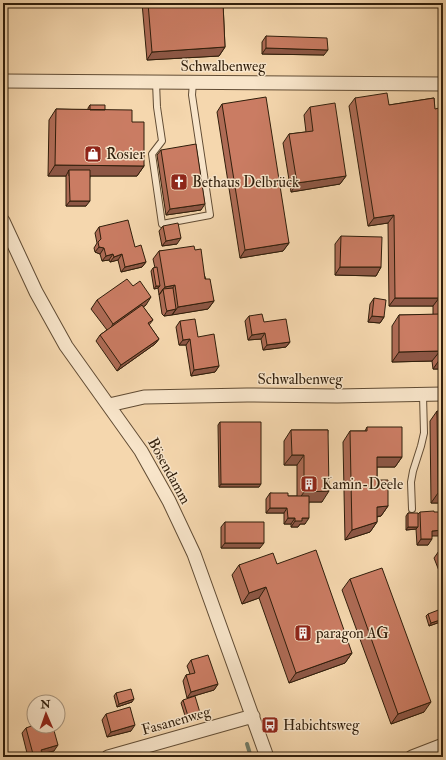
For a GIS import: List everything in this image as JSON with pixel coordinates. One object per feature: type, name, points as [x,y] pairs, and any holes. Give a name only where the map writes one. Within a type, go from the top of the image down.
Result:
[{"type":"street","name":"Schwalbenweg","points":[[3,81],[443,84]]},
{"type":"street","name":"Bösendamm","points":[[3,221],[36,292],[66,346],[141,451],[169,501],[194,554],[267,757]]},
{"type":"street","name":"Schwalbenweg","points":[[109,405],[144,397],[443,394]]},
{"type":"street","name":"Fasanenweg","points":[[108,757],[253,716]]},
{"type":"street","points":[[412,757],[443,745]]},
{"type":"lane","points":[[156,82],[157,107],[162,141],[152,154],[162,224],[210,215],[192,95],[193,82]]},
{"type":"lane","points":[[412,509],[411,482],[413,471],[422,446],[424,433],[423,394]]},
{"type":"building","points":[[148,3],[223,3],[225,47],[152,52]]},
{"type":"building","points":[[266,36],[327,38],[328,50],[266,48]]},
{"type":"building","points":[[387,93],[389,105],[434,98],[435,109],[443,107],[443,296],[440,296],[439,298],[395,298],[394,215],[374,218],[355,98]]},
{"type":"building","points":[[266,97],[289,243],[245,250],[222,104]]},
{"type":"building","points":[[335,103],[346,176],[297,183],[289,134],[313,131],[310,107]]},
{"type":"building","points":[[90,105],[105,105],[105,110],[90,110]]},
{"type":"building","name":"Rosier","points":[[56,109],[132,110],[132,122],[144,122],[144,166],[55,165]]},
{"type":"building","name":"Bethaus Delbrück","points":[[196,144],[205,204],[170,209],[161,150]]},
{"type":"building","points":[[69,170],[90,170],[90,201],[70,201]]},
{"type":"building","points":[[128,220],[135,247],[141,245],[146,262],[125,267],[122,254],[114,257],[113,254],[106,256],[104,248],[99,247],[98,242],[101,239],[99,227]]},
{"type":"building","points":[[178,223],[181,238],[166,241],[163,226]]},
{"type":"building","points":[[341,236],[382,237],[381,267],[340,267]]},
{"type":"building","points":[[194,246],[195,250],[201,249],[205,279],[210,279],[214,301],[178,307],[175,285],[165,287],[159,251]]},
{"type":"building","points":[[157,267],[160,286],[156,286],[153,268]]},
{"type":"building","points":[[127,279],[133,286],[140,281],[151,297],[113,324],[97,300]]},
{"type":"building","points":[[173,288],[176,309],[167,311],[163,289]]},
{"type":"building","points":[[440,296],[443,296],[443,359],[440,359],[440,351],[399,352],[399,315],[440,314]]},
{"type":"building","points":[[374,298],[386,300],[384,317],[372,316]]},
{"type":"building","points":[[142,305],[153,320],[148,323],[159,339],[121,365],[100,335]]},
{"type":"building","points":[[262,314],[264,322],[286,319],[290,342],[267,345],[265,333],[252,335],[249,316]]},
{"type":"building","points":[[195,319],[198,337],[214,334],[219,366],[194,370],[190,339],[183,340],[180,321]]},
{"type":"building","points":[[437,411],[443,411],[443,492],[438,493]]},
{"type":"building","points":[[220,422],[261,422],[261,484],[221,484]]},
{"type":"building","points":[[367,427],[402,427],[402,457],[377,457],[377,480],[388,480],[388,506],[377,507],[377,522],[352,530],[350,431],[367,431]]},
{"type":"building","points":[[291,430],[328,430],[329,491],[304,492],[304,455],[292,455]]},
{"type":"building","points":[[270,493],[288,493],[288,496],[309,496],[309,518],[302,518],[302,521],[295,521],[295,518],[288,518],[287,508],[270,508]]},
{"type":"building","points":[[420,512],[443,512],[443,530],[432,531],[432,539],[421,539]]},
{"type":"building","points":[[408,513],[418,513],[418,527],[408,527]]},
{"type":"building","points":[[225,522],[264,522],[264,543],[225,543]]},
{"type":"building","name":"paragon AG","points":[[316,550],[352,653],[296,673],[266,587],[249,593],[239,565],[273,553],[277,564]]},
{"type":"building","points":[[382,568],[431,702],[398,714],[350,579]]},
{"type":"building","points":[[441,609],[443,619],[431,623],[428,614]]},
{"type":"building","points":[[208,655],[218,684],[191,692],[186,675],[195,673],[191,660]]},
{"type":"building","points":[[131,689],[134,699],[119,704],[116,693]]},
{"type":"building","points":[[195,696],[201,716],[189,719],[183,700]]},
{"type":"building","points":[[130,707],[135,725],[111,732],[106,714]]},
{"type":"building","points":[[28,734],[55,734],[58,745],[33,754]]},
{"type":"waterway","points":[[247,744],[251,757]]},
{"type":"place","name":"Rosier","points":[[93,154]]},
{"type":"place","name":"Bethaus Delbrück","points":[[179,182]]},
{"type":"place","name":"Kamin-Deele","points":[[309,484]]},
{"type":"place","name":"paragon AG","points":[[303,633]]},
{"type":"place","name":"Habichtsweg","points":[[270,725]]}]
